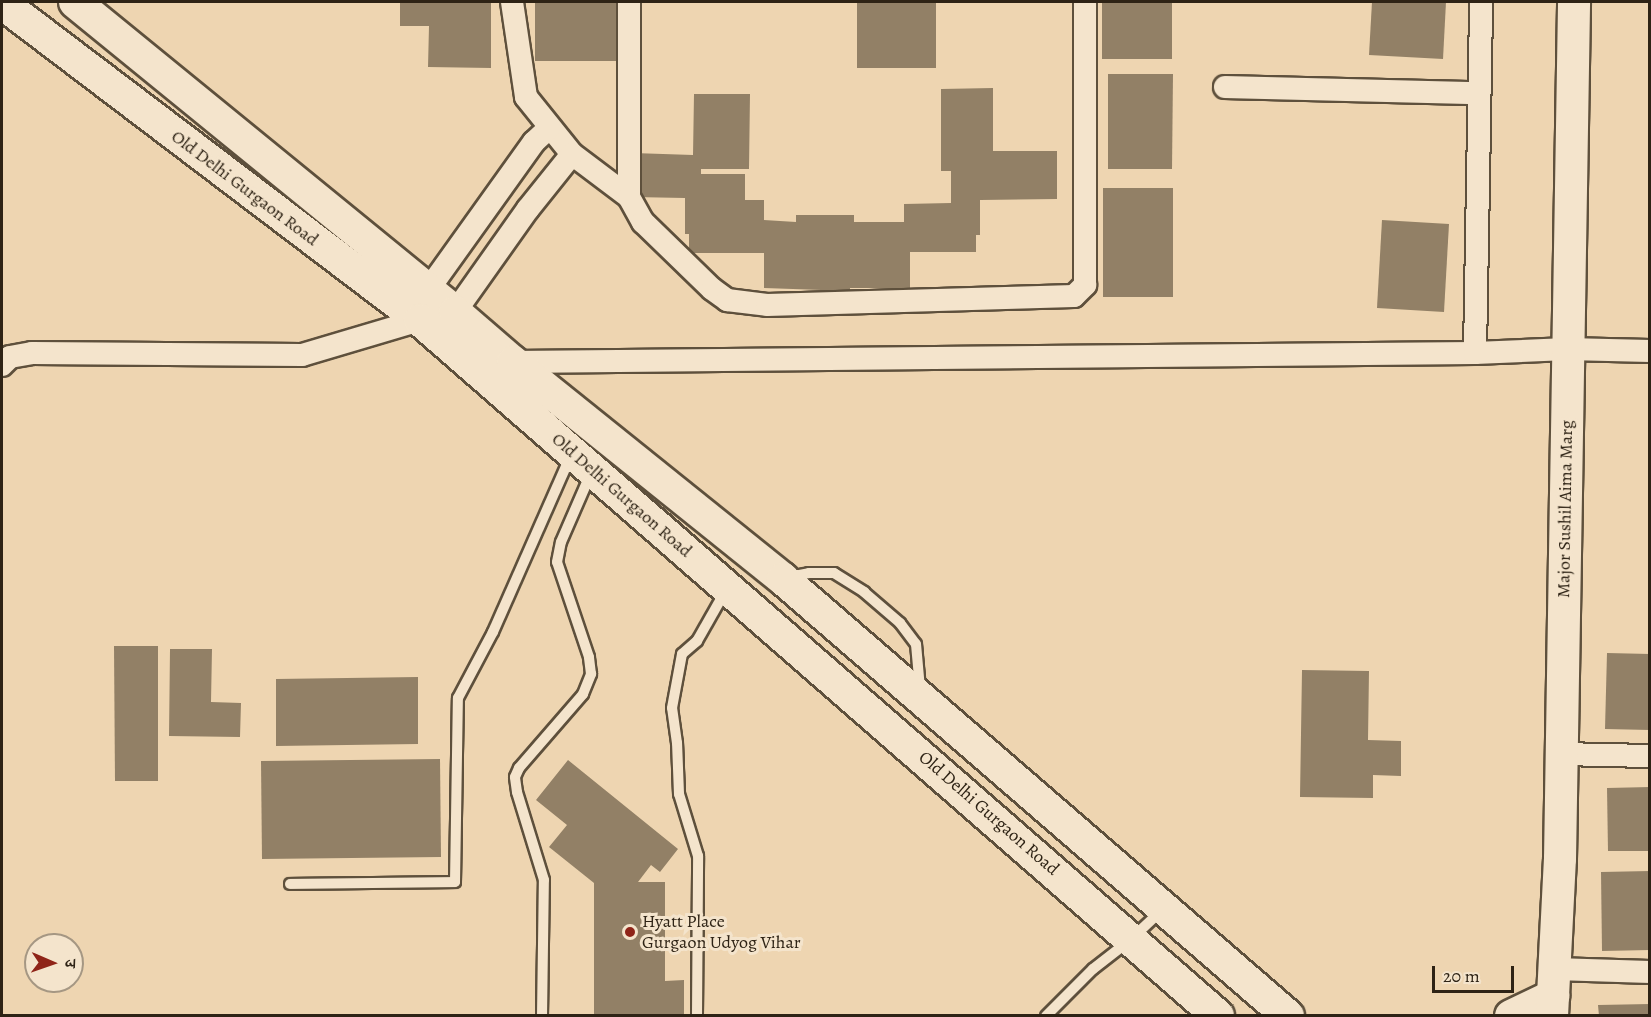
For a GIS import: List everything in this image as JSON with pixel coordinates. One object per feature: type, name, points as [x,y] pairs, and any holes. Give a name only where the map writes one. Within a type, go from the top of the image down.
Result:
[{"type":"main road","name":"Old Delhi Gurgaon Road","points":[[75,2],[513,362],[783,579],[1166,907],[1288,1016]]},
{"type":"main road","name":"Major Sushil Aima Marg","points":[[1553,994],[1561,754],[1574,2]]},
{"type":"main road","name":"Old Delhi Gurgaon Road","points":[[2,3],[420,320],[1085,897],[1130,941],[1218,1016]]},
{"type":"main road","points":[[1510,1016],[1553,994]]},
{"type":"street","points":[[512,2],[526,97],[549,128],[572,154],[628,197],[643,222],[712,289],[727,300],[767,305],[1074,296],[1085,285],[1085,2]]},
{"type":"street","points":[[628,197],[629,2]]},
{"type":"street","points":[[1476,352],[1480,2]]},
{"type":"street","points":[[1225,87],[1478,93]]},
{"type":"street","points":[[428,290],[534,142],[549,128]]},
{"type":"street","points":[[455,312],[528,208],[572,154]]},
{"type":"street","points":[[2,365],[10,357],[32,353],[302,355],[420,320]]},
{"type":"street","points":[[513,362],[1476,352],[1567,349],[1650,351]]},
{"type":"street","points":[[1561,754],[1650,756]]},
{"type":"street","points":[[1553,994],[1650,972]]},
{"type":"lane","points":[[290,884],[455,882],[458,698],[583,461]]},
{"type":"lane","points":[[542,1016],[544,880],[517,792],[515,777],[519,768],[583,694],[591,674],[590,657],[557,562],[583,461]]},
{"type":"lane","points":[[783,579],[809,573],[834,573],[864,592],[900,623],[916,644],[920,698]]},
{"type":"lane","points":[[697,1016],[698,856],[679,794],[678,743],[672,708],[682,654],[697,641],[728,587]]},
{"type":"lane","points":[[1046,1016],[1093,969],[1130,941],[1166,907]]},
{"type":"building","points":[[400,2],[491,2],[491,68],[428,67],[429,26],[400,26]]},
{"type":"building","points":[[535,2],[619,2],[619,61],[535,61]]},
{"type":"building","points":[[857,2],[936,2],[936,68],[857,68]]},
{"type":"building","points":[[1102,2],[1172,2],[1172,59],[1102,59]]},
{"type":"building","points":[[1372,2],[1446,2],[1443,59],[1369,55]]},
{"type":"building","points":[[1108,74],[1173,74],[1172,169],[1108,169]]},
{"type":"building","points":[[993,88],[993,151],[1057,151],[1057,199],[980,200],[980,235],[976,235],[976,252],[910,252],[910,288],[850,288],[850,291],[764,288],[764,253],[689,253],[689,234],[685,234],[685,198],[633,197],[633,153],[693,155],[694,94],[750,94],[749,169],[701,169],[701,174],[745,174],[745,200],[764,200],[764,220],[796,222],[796,215],[854,215],[854,222],[904,222],[904,204],[951,203],[951,171],[941,171],[941,89]]},
{"type":"building","points":[[1103,188],[1173,188],[1173,297],[1103,297]]},
{"type":"building","points":[[1382,220],[1449,224],[1444,312],[1377,308]]},
{"type":"building","points":[[114,646],[158,646],[158,781],[115,781]]},
{"type":"building","points":[[170,649],[212,649],[211,702],[241,703],[240,737],[169,736]]},
{"type":"building","points":[[1607,653],[1650,654],[1650,730],[1605,729]]},
{"type":"building","points":[[1302,670],[1369,671],[1368,740],[1401,741],[1401,776],[1373,775],[1373,798],[1300,797]]},
{"type":"building","points":[[418,677],[418,744],[276,746],[276,679]]},
{"type":"building","points":[[440,759],[441,857],[262,859],[261,761]]},
{"type":"building","name":"Hyatt Place Gurgaon Udyog Vihar","points":[[568,760],[678,849],[660,872],[651,865],[638,882],[665,882],[665,981],[684,980],[684,1016],[594,1016],[594,883],[549,847],[567,825],[536,800]]},
{"type":"building","points":[[1650,787],[1650,851],[1608,851],[1607,788]]},
{"type":"building","points":[[1650,871],[1650,950],[1602,951],[1601,872]]},
{"type":"building","points":[[1650,1004],[1650,1016],[1599,1016],[1598,1005]]},
{"type":"place","name":"Hyatt Place Gurgaon Udyog Vihar","points":[[630,932]]}]
